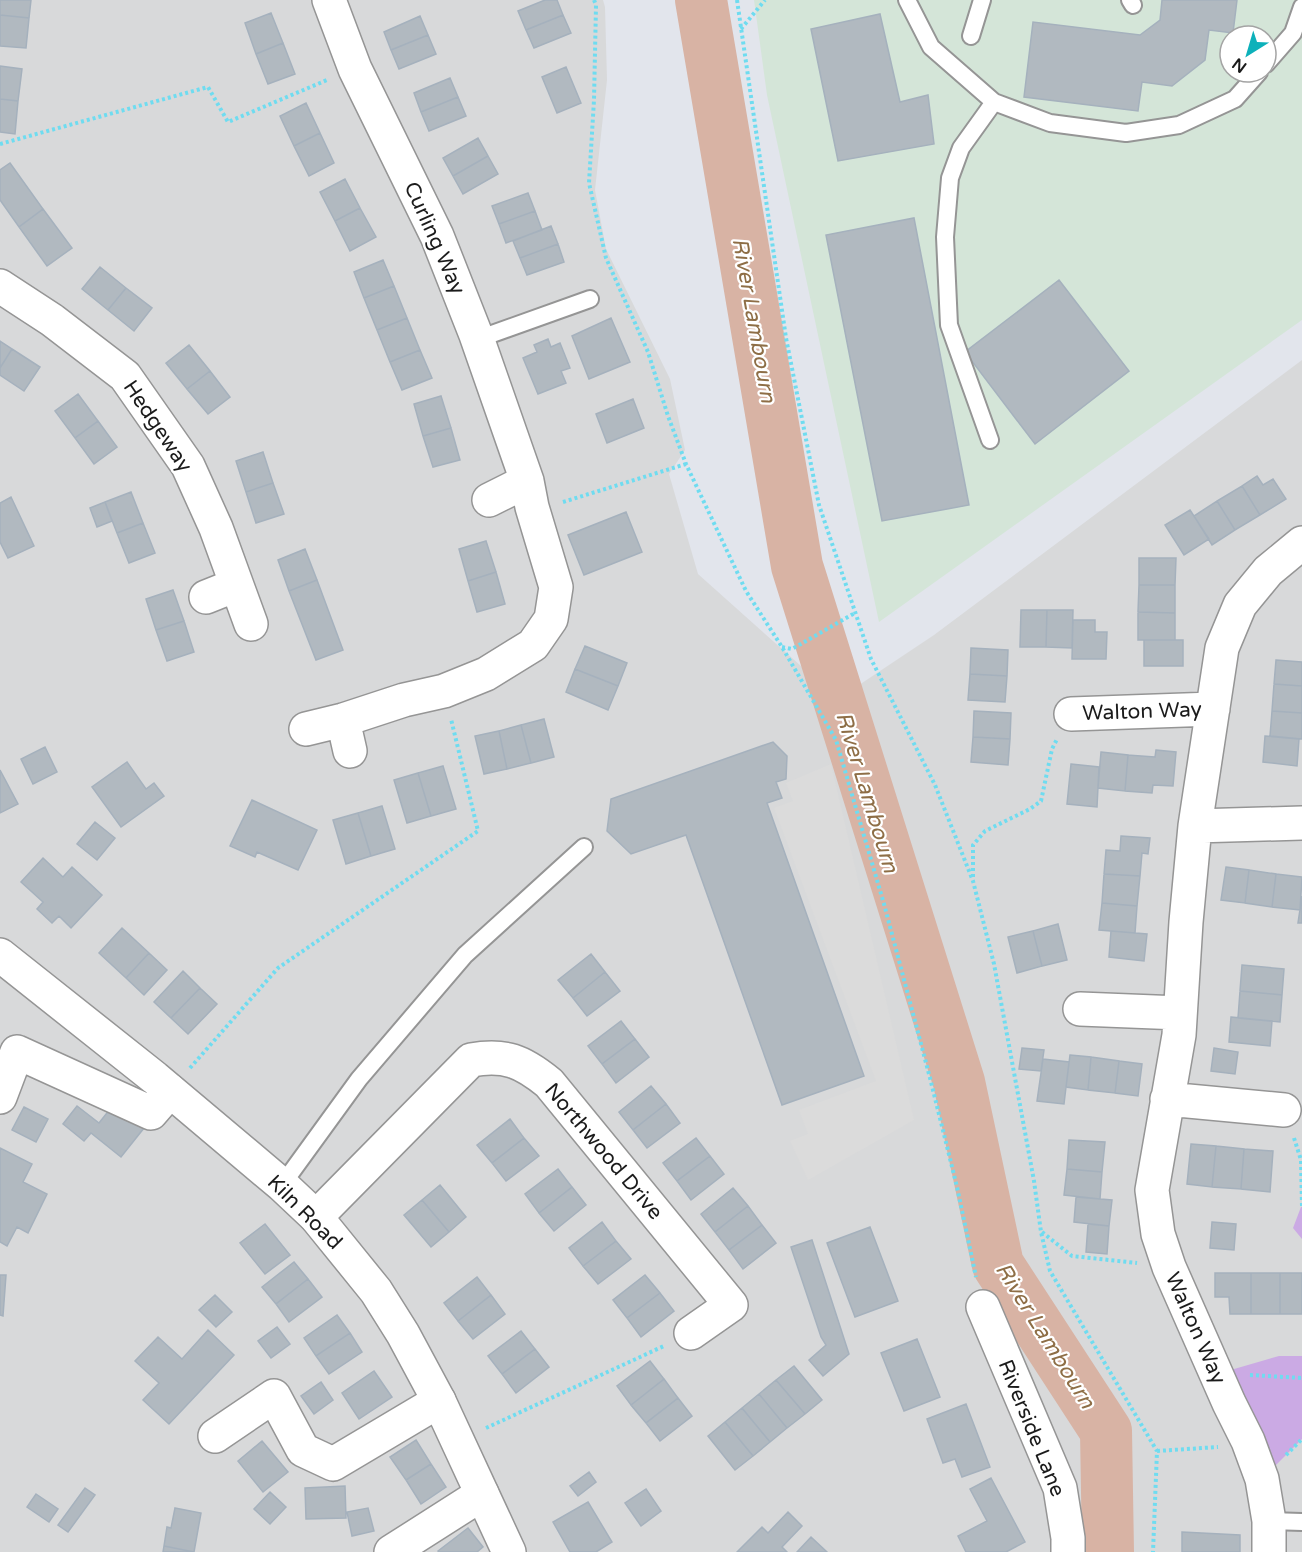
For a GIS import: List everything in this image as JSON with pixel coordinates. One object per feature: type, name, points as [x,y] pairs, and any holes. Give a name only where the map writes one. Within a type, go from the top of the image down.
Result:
[{"type":"street","name":"Curling Way","points":[[306,729],[346,736],[404,700],[444,691],[486,674],[533,645],[550,619],[556,587],[532,507],[527,481],[478,339],[437,236],[355,69],[329,0]]},
{"type":"street","name":"Hedgeway","points":[[0,286],[52,320],[124,376],[188,466],[216,528],[251,624]]},
{"type":"street","points":[[489,500],[527,481]]},
{"type":"street","name":"Walton Way","points":[[1269,1536],[1262,1479],[1248,1441],[1169,1267],[1158,1234],[1152,1190],[1173,1073],[1196,826],[1221,648],[1240,605],[1268,571],[1302,543]]},
{"type":"street","points":[[206,597],[236,585]]},
{"type":"street","name":"Walton Way","points":[[1071,714],[1213,709]]},
{"type":"street","points":[[1196,826],[1302,823]]},
{"type":"street","name":"Kiln Road","points":[[0,955],[170,1091],[282,1185],[316,1217],[375,1291],[403,1334],[439,1401],[509,1552]]},
{"type":"street","points":[[1080,1009],[1180,1012]]},
{"type":"street","points":[[0,1097],[17,1053],[151,1113],[170,1091]]},
{"type":"street","name":"Northwood Drive","points":[[316,1217],[471,1060],[502,1058],[518,1062],[549,1083],[731,1305],[691,1334]]},
{"type":"street","points":[[1167,1100],[1284,1110]]},
{"type":"street","name":"Riverside Lane","points":[[982,1307],[1060,1488],[1068,1552]]},
{"type":"street","points":[[215,1436],[274,1396],[303,1450],[333,1464],[439,1401]]},
{"type":"street","points":[[391,1552],[482,1494]]},
{"type":"lane","points":[[907,0],[931,47],[994,102],[1050,123],[1126,133],[1179,125],[1235,99],[1248,84]]},
{"type":"lane","points":[[971,36],[982,0]]},
{"type":"lane","points":[[1278,50],[1293,33],[1302,7]]},
{"type":"lane","points":[[990,440],[949,325],[945,237],[950,178],[961,148],[994,102]]},
{"type":"lane","points":[[478,339],[590,299]]},
{"type":"lane","points":[[282,1185],[359,1079],[465,955],[584,848]]},
{"type":"lane","points":[[1269,1536],[1302,1522]]},
{"type":"path","points":[[594,0],[596,5],[594,100],[589,183],[606,258],[648,352],[686,464],[747,591],[836,740],[884,904],[930,1078],[957,1187],[982,1307]]},
{"type":"path","points":[[737,0],[786,338],[819,505],[871,659],[935,785],[973,881],[994,964],[1035,1181],[1041,1232],[1050,1271],[1157,1451],[1153,1552]]},
{"type":"path","points":[[741,28],[765,0]]},
{"type":"path","points":[[0,144],[208,87],[228,122],[355,69]]},
{"type":"path","points":[[579,497],[686,464]]},
{"type":"path","points":[[782,647],[792,649],[855,613]]},
{"type":"path","points":[[170,1091],[278,968],[478,831],[444,691]]},
{"type":"path","points":[[973,881],[973,845],[985,831],[1041,801],[1052,749],[1071,714]]},
{"type":"path","points":[[1284,1110],[1301,1160],[1302,1207]]},
{"type":"path","points":[[1041,1232],[1072,1256],[1169,1267]]},
{"type":"path","points":[[458,1441],[691,1334]]},
{"type":"path","points":[[1217,1374],[1302,1378]]},
{"type":"path","points":[[1157,1451],[1223,1446],[1248,1441]]},
{"type":"shaded area","points":[[0,0],[603,0],[607,80],[595,190],[606,249],[670,379],[685,450],[669,474],[698,574],[838,699],[934,635],[1302,360],[1302,1552],[0,1552]]},
{"type":"shaded area","points":[[754,0],[1302,0],[1302,320],[879,622],[767,95]]},
{"type":"shaded area","points":[[831,764],[914,1120],[808,1180],[790,1141],[808,1134],[799,1110],[876,1081],[774,808],[793,801],[786,783]]},
{"type":"shaded area","points":[[1302,1207],[1302,1239],[1293,1228]]},
{"type":"shaded area","points":[[1279,1356],[1302,1356],[1302,1439],[1262,1479],[1217,1374]]},
{"type":"building","points":[[0,0],[31,0],[29,18],[0,15]]},
{"type":"building","points":[[545,0],[557,0],[563,15],[526,30],[518,11]]},
{"type":"building","points":[[1162,0],[1237,0],[1234,24],[1218,24],[1218,31],[1209,30],[1205,60],[1172,86],[1142,82],[1138,111],[1024,97],[1033,22],[1140,35],[1160,20]]},
{"type":"building","points":[[271,13],[283,43],[256,54],[245,23]]},
{"type":"building","points":[[880,14],[900,102],[928,95],[934,144],[838,161],[811,29]]},
{"type":"building","points":[[0,15],[29,18],[26,48],[0,46]]},
{"type":"building","points":[[563,15],[571,33],[534,48],[526,30]]},
{"type":"building","points":[[420,16],[428,35],[391,50],[384,32]]},
{"type":"building","points":[[428,35],[436,54],[399,69],[391,50]]},
{"type":"building","points":[[283,43],[295,74],[268,84],[256,54]]},
{"type":"building","points":[[0,66],[22,69],[18,101],[0,99]]},
{"type":"building","points":[[566,67],[581,103],[557,113],[542,77]]},
{"type":"building","points":[[450,78],[458,97],[421,112],[414,93]]},
{"type":"building","points":[[458,97],[466,116],[429,131],[421,112]]},
{"type":"building","points":[[0,99],[18,101],[15,134],[0,132]]},
{"type":"building","points":[[306,103],[320,133],[294,146],[280,116]]},
{"type":"building","points":[[320,133],[334,163],[309,176],[294,146]]},
{"type":"building","points":[[478,138],[488,156],[453,176],[443,158]]},
{"type":"building","points":[[488,156],[498,174],[463,194],[453,176]]},
{"type":"building","points":[[10,163],[43,209],[19,227],[0,200],[0,170]]},
{"type":"building","points":[[345,179],[360,208],[335,221],[320,192]]},
{"type":"building","points":[[528,193],[535,211],[499,224],[492,206]]},
{"type":"building","points":[[360,208],[376,237],[350,251],[335,221]]},
{"type":"building","points":[[43,209],[72,248],[47,266],[19,227]]},
{"type":"building","points":[[535,211],[542,230],[506,243],[499,224]]},
{"type":"building","points":[[914,218],[969,505],[882,521],[826,235]]},
{"type":"building","points":[[551,226],[558,244],[520,258],[513,241]]},
{"type":"building","points":[[558,244],[564,262],[527,275],[520,258]]},
{"type":"building","points":[[383,260],[394,286],[364,298],[354,272]]},
{"type":"building","points":[[100,267],[126,288],[108,310],[82,289]]},
{"type":"building","points":[[1059,280],[1129,371],[1035,444],[965,352]]},
{"type":"building","points":[[394,286],[407,318],[377,330],[364,298]]},
{"type":"building","points":[[126,288],[152,308],[134,331],[108,310]]},
{"type":"building","points":[[407,318],[420,350],[390,362],[377,330]]},
{"type":"building","points":[[611,318],[630,362],[589,379],[572,336]]},
{"type":"building","points":[[548,339],[551,347],[560,343],[570,368],[561,371],[566,383],[538,394],[523,358],[537,352],[534,345]]},
{"type":"building","points":[[0,341],[12,349],[0,368]]},
{"type":"building","points":[[189,345],[210,371],[187,389],[166,363]]},
{"type":"building","points":[[12,349],[40,367],[24,391],[0,375],[0,368]]},
{"type":"building","points":[[420,350],[432,378],[402,390],[390,362]]},
{"type":"building","points":[[210,371],[230,397],[208,414],[187,389]]},
{"type":"building","points":[[78,394],[98,421],[75,438],[55,411]]},
{"type":"building","points":[[441,396],[451,428],[423,436],[414,404]]},
{"type":"building","points":[[633,399],[644,428],[607,443],[596,414]]},
{"type":"building","points":[[98,421],[117,447],[94,464],[75,438]]},
{"type":"building","points":[[451,428],[460,460],[433,467],[423,436]]},
{"type":"building","points":[[263,452],[273,483],[246,492],[236,461]]},
{"type":"building","points":[[1257,476],[1263,485],[1273,479],[1286,499],[1260,515],[1242,486]]},
{"type":"building","points":[[273,483],[284,514],[256,523],[246,492]]},
{"type":"building","points":[[1242,486],[1260,515],[1235,530],[1217,501]]},
{"type":"building","points":[[131,492],[143,523],[117,533],[105,502]]},
{"type":"building","points":[[11,497],[34,546],[8,558],[0,542],[0,503]]},
{"type":"building","points":[[1217,501],[1235,530],[1212,545],[1194,516]]},
{"type":"building","points":[[105,502],[112,521],[97,527],[90,508]]},
{"type":"building","points":[[1190,510],[1209,539],[1184,555],[1165,525]]},
{"type":"building","points":[[626,512],[642,552],[584,575],[568,535]]},
{"type":"building","points":[[143,523],[155,553],[129,563],[117,533]]},
{"type":"building","points":[[486,541],[496,572],[468,581],[459,549]]},
{"type":"building","points":[[305,549],[317,580],[289,591],[278,560]]},
{"type":"building","points":[[1139,558],[1176,558],[1175,585],[1139,585]]},
{"type":"building","points":[[496,572],[505,604],[477,612],[468,581]]},
{"type":"building","points":[[317,580],[343,650],[316,660],[289,591]]},
{"type":"building","points":[[1139,585],[1175,585],[1175,613],[1138,612]]},
{"type":"building","points":[[173,590],[184,621],[156,630],[146,599]]},
{"type":"building","points":[[1021,610],[1047,610],[1046,647],[1020,647]]},
{"type":"building","points":[[1047,610],[1073,610],[1072,648],[1046,647]]},
{"type":"building","points":[[1138,612],[1175,613],[1175,640],[1138,640]]},
{"type":"building","points":[[1073,620],[1095,620],[1095,632],[1107,632],[1106,659],[1072,659]]},
{"type":"building","points":[[184,621],[194,652],[167,661],[156,630]]},
{"type":"building","points":[[1144,640],[1183,640],[1183,666],[1144,666]]},
{"type":"building","points":[[585,646],[627,663],[618,686],[575,669]]},
{"type":"building","points":[[971,648],[1008,650],[1007,676],[970,674]]},
{"type":"building","points":[[1276,660],[1302,662],[1302,686],[1274,684]]},
{"type":"building","points":[[575,669],[618,686],[608,710],[566,692]]},
{"type":"building","points":[[970,674],[1007,676],[1005,702],[968,700]]},
{"type":"building","points":[[1274,684],[1302,686],[1302,713],[1272,711]]},
{"type":"building","points":[[974,711],[1011,713],[1010,739],[973,737]]},
{"type":"building","points":[[1272,711],[1302,713],[1302,739],[1270,736]]},
{"type":"building","points":[[544,719],[554,757],[531,763],[521,725]]},
{"type":"building","points":[[521,725],[531,763],[507,769],[499,731]]},
{"type":"building","points":[[499,731],[507,769],[484,774],[475,736]]},
{"type":"building","points":[[1265,736],[1299,739],[1297,766],[1263,762]]},
{"type":"building","points":[[973,737],[1010,739],[1008,765],[971,762]]},
{"type":"building","points":[[773,742],[787,756],[786,779],[776,782],[782,798],[767,803],[864,1076],[782,1105],[686,835],[631,854],[607,831],[611,799]]},
{"type":"building","points":[[45,747],[57,772],[33,784],[21,759]]},
{"type":"building","points":[[1156,750],[1176,752],[1173,786],[1153,785],[1152,793],[1125,791],[1128,755],[1155,757]]},
{"type":"building","points":[[1101,752],[1128,755],[1125,791],[1098,788]]},
{"type":"building","points":[[127,762],[146,789],[154,783],[164,796],[121,827],[92,787]]},
{"type":"building","points":[[1071,764],[1099,767],[1097,807],[1067,804]]},
{"type":"building","points":[[443,766],[456,809],[431,816],[418,773]]},
{"type":"building","points":[[0,770],[18,804],[0,813]]},
{"type":"building","points":[[418,773],[431,816],[407,823],[394,780]]},
{"type":"building","points":[[252,800],[317,830],[298,870],[257,852],[255,857],[230,846]]},
{"type":"building","points":[[382,806],[395,849],[371,856],[358,813]]},
{"type":"building","points":[[358,813],[371,856],[346,864],[333,820]]},
{"type":"building","points":[[95,822],[115,838],[97,860],[77,844]]},
{"type":"building","points":[[1121,836],[1150,838],[1148,854],[1142,853],[1140,876],[1104,874],[1106,850],[1120,851]]},
{"type":"building","points":[[43,858],[63,877],[72,867],[102,895],[71,928],[59,916],[52,923],[37,909],[43,902],[21,882]]},
{"type":"building","points":[[1226,867],[1249,870],[1245,903],[1221,900]]},
{"type":"building","points":[[1249,870],[1276,874],[1272,907],[1245,903]]},
{"type":"building","points":[[1104,874],[1140,876],[1137,906],[1102,903]]},
{"type":"building","points":[[1276,874],[1302,877],[1300,910],[1272,907]]},
{"type":"building","points":[[1302,896],[1302,923],[1298,923]]},
{"type":"building","points":[[1102,903],[1137,906],[1135,933],[1099,930]]},
{"type":"building","points":[[1058,924],[1067,960],[1042,966],[1033,931]]},
{"type":"building","points":[[122,928],[149,953],[126,978],[99,953]]},
{"type":"building","points":[[1033,931],[1042,966],[1017,973],[1008,937]]},
{"type":"building","points":[[1111,931],[1147,934],[1144,961],[1109,957]]},
{"type":"building","points":[[149,953],[167,970],[144,995],[126,978]]},
{"type":"building","points":[[591,954],[605,972],[573,998],[558,980]]},
{"type":"building","points":[[1242,965],[1284,969],[1282,995],[1240,991]]},
{"type":"building","points":[[183,971],[200,988],[171,1018],[154,1002]]},
{"type":"building","points":[[605,972],[620,991],[587,1016],[573,998]]},
{"type":"building","points":[[200,988],[217,1004],[188,1034],[171,1018]]},
{"type":"building","points":[[1240,991],[1282,995],[1280,1022],[1238,1018]]},
{"type":"building","points":[[1231,1017],[1272,1021],[1270,1046],[1229,1042]]},
{"type":"building","points":[[621,1021],[635,1039],[602,1064],[588,1046]]},
{"type":"building","points":[[635,1039],[649,1057],[616,1083],[602,1064]]},
{"type":"building","points":[[1022,1048],[1044,1050],[1041,1071],[1019,1069]]},
{"type":"building","points":[[1214,1048],[1238,1052],[1235,1074],[1211,1071]]},
{"type":"building","points":[[1070,1055],[1091,1057],[1088,1090],[1066,1087]]},
{"type":"building","points":[[1091,1057],[1119,1061],[1115,1093],[1088,1090]]},
{"type":"building","points":[[1043,1059],[1069,1062],[1064,1104],[1037,1101]]},
{"type":"building","points":[[1119,1061],[1142,1064],[1138,1096],[1115,1093]]},
{"type":"building","points":[[651,1086],[666,1104],[633,1130],[619,1112]]},
{"type":"building","points":[[114,1104],[144,1128],[121,1157],[91,1133],[84,1141],[63,1124],[77,1106],[99,1123]]},
{"type":"building","points":[[666,1104],[680,1123],[647,1148],[633,1130]]},
{"type":"building","points":[[24,1107],[48,1119],[36,1142],[12,1130]]},
{"type":"building","points":[[510,1119],[524,1138],[492,1163],[477,1145]]},
{"type":"building","points":[[524,1138],[539,1156],[506,1181],[492,1163]]},
{"type":"building","points":[[696,1138],[710,1156],[677,1181],[663,1163]]},
{"type":"building","points":[[1069,1140],[1105,1142],[1102,1172],[1067,1169]]},
{"type":"building","points":[[1191,1144],[1216,1146],[1212,1187],[1187,1184]]},
{"type":"building","points":[[1216,1146],[1244,1149],[1241,1189],[1212,1187]]},
{"type":"building","points":[[0,1148],[32,1164],[23,1182],[47,1194],[28,1233],[17,1227],[7,1246],[0,1242]]},
{"type":"building","points":[[1244,1149],[1273,1151],[1270,1192],[1241,1189]]},
{"type":"building","points":[[710,1156],[724,1174],[691,1200],[677,1181]]},
{"type":"building","points":[[558,1169],[572,1187],[539,1213],[525,1194]]},
{"type":"building","points":[[1067,1169],[1102,1172],[1100,1199],[1064,1195]]},
{"type":"building","points":[[440,1185],[466,1217],[449,1232],[422,1200]]},
{"type":"building","points":[[572,1187],[586,1205],[554,1231],[539,1213]]},
{"type":"building","points":[[733,1188],[748,1206],[715,1232],[701,1214]]},
{"type":"building","points":[[1076,1197],[1112,1200],[1109,1226],[1074,1222]]},
{"type":"building","points":[[422,1200],[449,1232],[431,1247],[404,1215]]},
{"type":"building","points":[[748,1206],[762,1225],[729,1250],[715,1232]]},
{"type":"building","points":[[602,1222],[616,1241],[583,1266],[569,1248]]},
{"type":"building","points":[[1212,1222],[1236,1224],[1234,1250],[1210,1248]]},
{"type":"building","points":[[265,1224],[290,1255],[265,1274],[240,1243]]},
{"type":"building","points":[[1088,1224],[1109,1226],[1107,1254],[1086,1252]]},
{"type":"building","points":[[762,1225],[776,1243],[743,1269],[729,1250]]},
{"type":"building","points":[[870,1227],[898,1301],[855,1317],[827,1243]]},
{"type":"building","points":[[812,1240],[849,1354],[823,1376],[809,1360],[826,1345],[821,1337],[791,1247]]},
{"type":"building","points":[[616,1241],[631,1259],[598,1284],[583,1266]]},
{"type":"building","points":[[294,1262],[308,1279],[276,1304],[262,1287]]},
{"type":"building","points":[[1215,1273],[1251,1273],[1251,1314],[1230,1314],[1229,1297],[1215,1297]]},
{"type":"building","points":[[1251,1273],[1280,1273],[1280,1314],[1251,1314]]},
{"type":"building","points":[[1280,1273],[1302,1273],[1302,1314],[1280,1314]]},
{"type":"building","points":[[0,1275],[6,1275],[3,1316],[0,1315]]},
{"type":"building","points":[[645,1275],[660,1293],[627,1318],[613,1300]]},
{"type":"building","points":[[477,1277],[491,1295],[458,1321],[444,1303]]},
{"type":"building","points":[[308,1279],[322,1297],[289,1322],[276,1304]]},
{"type":"building","points":[[660,1293],[674,1311],[641,1337],[627,1318]]},
{"type":"building","points":[[215,1295],[232,1312],[216,1327],[199,1310]]},
{"type":"building","points":[[491,1295],[505,1314],[473,1339],[458,1321]]},
{"type":"building","points":[[337,1315],[350,1333],[316,1356],[304,1338]]},
{"type":"building","points":[[277,1327],[290,1344],[271,1358],[258,1341]]},
{"type":"building","points":[[208,1330],[234,1355],[169,1424],[143,1400],[159,1383],[135,1361],[158,1337],[182,1359]]},
{"type":"building","points":[[521,1331],[535,1349],[502,1374],[488,1356]]},
{"type":"building","points":[[350,1333],[362,1352],[329,1374],[316,1356]]},
{"type":"building","points":[[917,1339],[940,1397],[904,1411],[881,1353]]},
{"type":"building","points":[[535,1349],[549,1367],[516,1393],[502,1374]]},
{"type":"building","points":[[650,1361],[664,1379],[631,1405],[617,1386]]},
{"type":"building","points":[[794,1366],[822,1400],[805,1414],[776,1380]]},
{"type":"building","points":[[374,1371],[392,1397],[359,1419],[342,1393]]},
{"type":"building","points":[[664,1379],[678,1398],[646,1423],[631,1405]]},
{"type":"building","points":[[776,1380],[805,1414],[787,1428],[759,1394]]},
{"type":"building","points":[[321,1382],[333,1400],[314,1414],[301,1396]]},
{"type":"building","points":[[759,1394],[787,1428],[770,1442],[742,1408]]},
{"type":"building","points":[[678,1398],[692,1416],[660,1441],[646,1423]]},
{"type":"building","points":[[966,1404],[990,1467],[962,1477],[955,1459],[943,1463],[927,1419]]},
{"type":"building","points":[[742,1408],[770,1442],[753,1456],[725,1422]]},
{"type":"building","points":[[725,1422],[753,1456],[735,1470],[708,1436]]},
{"type":"building","points":[[416,1440],[431,1464],[406,1480],[390,1457]]},
{"type":"building","points":[[262,1441],[288,1472],[263,1492],[238,1461]]},
{"type":"building","points":[[431,1464],[446,1487],[421,1504],[406,1480]]},
{"type":"building","points":[[589,1472],[596,1482],[578,1496],[570,1486]]},
{"type":"building","points":[[991,1478],[1025,1542],[1006,1552],[966,1552],[958,1536],[987,1521],[970,1489]]},
{"type":"building","points":[[345,1486],[346,1518],[306,1519],[305,1488]]},
{"type":"building","points":[[85,1488],[95,1495],[68,1532],[58,1525]]},
{"type":"building","points":[[646,1489],[661,1511],[641,1526],[625,1503]]},
{"type":"building","points":[[270,1492],[286,1507],[270,1524],[254,1509]]},
{"type":"building","points":[[36,1494],[58,1509],[49,1522],[27,1507]]},
{"type":"building","points":[[588,1502],[612,1542],[596,1552],[570,1552],[553,1522]]},
{"type":"building","points":[[175,1508],[201,1513],[194,1552],[164,1546],[167,1527],[171,1528]]},
{"type":"building","points":[[368,1508],[374,1531],[352,1536],[347,1512]]},
{"type":"building","points":[[788,1512],[802,1526],[782,1547],[787,1552],[737,1552],[762,1527],[768,1533]]},
{"type":"building","points":[[468,1528],[483,1547],[477,1552],[438,1551]]},
{"type":"building","points":[[1182,1532],[1240,1535],[1240,1552],[1182,1552]]},
{"type":"building","points":[[811,1537],[827,1552],[797,1552]]},
{"type":"building","points":[[164,1546],[194,1552],[163,1552]]},
{"type":"waterway","name":"River Lambourn","points":[[701,0],[797,566],[959,1082],[998,1265],[1106,1431],[1108,1552]]}]
